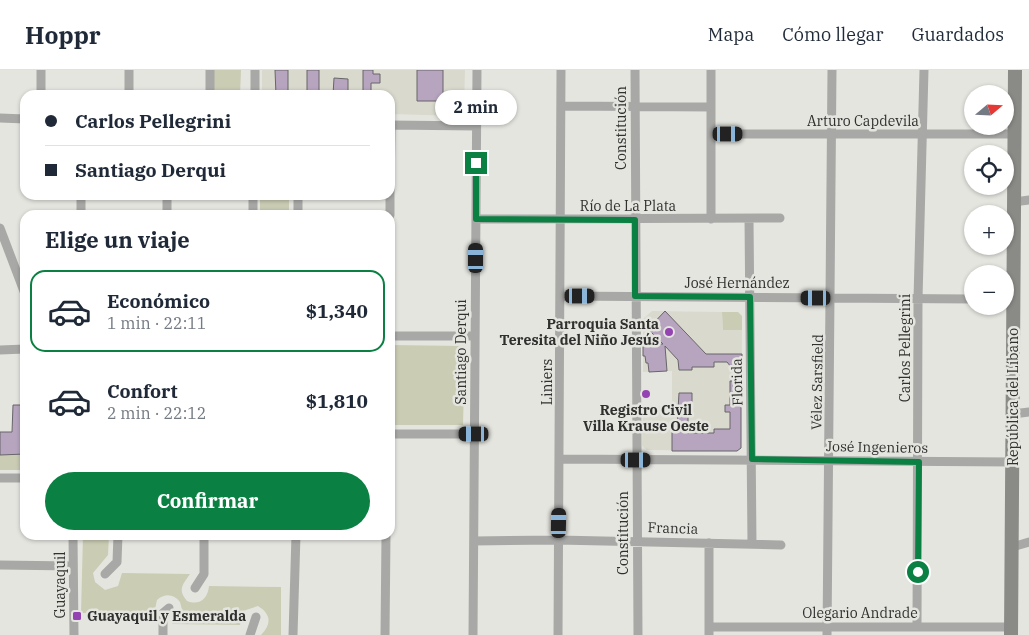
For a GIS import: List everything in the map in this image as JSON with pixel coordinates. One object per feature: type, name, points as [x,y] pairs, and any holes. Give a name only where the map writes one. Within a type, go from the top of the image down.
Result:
[{"type":"main road","name":"República del Líbano","points":[[1011,265],[1014,202],[1016,70]]},
{"type":"main road","name":"República del Líbano","points":[[1010,315],[1013,414],[1011,631]]},
{"type":"street","points":[[41,90],[42,70]]},
{"type":"street","points":[[129,70],[129,90]]},
{"type":"street","points":[[210,70],[210,90]]},
{"type":"street","points":[[255,70],[255,90]]},
{"type":"street","name":"Santiago Derqui","points":[[473,635],[477,70]]},
{"type":"street","name":"Liniers","points":[[558,635],[562,296],[561,70]]},
{"type":"street","name":"Constitución","points":[[635,70],[636,541],[638,635]]},
{"type":"street","points":[[711,70],[711,219]]},
{"type":"street","name":"Vélez Sarsfield","points":[[827,631],[832,298],[832,70]]},
{"type":"street","name":"Carlos Pellegrini","points":[[917,626],[918,299],[924,134],[924,70]]},
{"type":"street","points":[[562,106],[711,107]]},
{"type":"street","points":[[0,118],[20,118]]},
{"type":"street","points":[[395,125],[476,126]]},
{"type":"street","name":"Arturo Capdevila","points":[[711,134],[1015,134]]},
{"type":"street","points":[[1014,202],[1029,200]]},
{"type":"street","name":"Río de La Plata","points":[[476,219],[635,220],[780,218]]},
{"type":"street","name":"Florida","points":[[749,219],[752,544]]},
{"type":"street","points":[[0,228],[20,281]]},
{"type":"street","name":"José Hernández","points":[[562,296],[964,298]]},
{"type":"street","points":[[395,336],[475,336]]},
{"type":"street","points":[[0,350],[20,350]]},
{"type":"street","points":[[1013,414],[1029,412]]},
{"type":"street","points":[[395,434],[474,434]]},
{"type":"street","name":"José Ingenieros","points":[[560,460],[752,459],[1012,462]]},
{"type":"street","points":[[0,478],[20,478]]},
{"type":"street","name":"Guayaquil","points":[[73,540],[74,635]]},
{"type":"street","points":[[105,574],[117,562],[118,540]]},
{"type":"street","points":[[195,588],[204,574],[204,540]]},
{"type":"street","points":[[294,635],[296,540]]},
{"type":"street","points":[[385,635],[386,540]]},
{"type":"street","name":"Francia","points":[[474,541],[636,541],[781,545]]},
{"type":"street","points":[[1012,547],[1029,542]]},
{"type":"street","points":[[709,544],[709,631]]},
{"type":"street","points":[[0,565],[73,566]]},
{"type":"street","points":[[163,635],[163,613],[169,608]]},
{"type":"street","points":[[250,635],[256,617]]},
{"type":"street","name":"Olegario Andrade","points":[[709,631],[827,631],[917,626],[1011,631]]},
{"type":"shaded area","points":[[262,70],[465,70],[464,111],[460,116],[395,114],[395,90],[262,90]]},
{"type":"shaded area","points":[[652,311],[722,312],[723,330],[742,330],[741,448],[737,451],[647,450],[642,446],[643,407],[672,406],[672,371],[643,372],[643,319]]},
{"type":"green space","points":[[214,70],[241,70],[240,90],[214,90]]},
{"type":"green space","points":[[260,200],[289,200],[289,210],[260,210]]},
{"type":"green space","points":[[722,312],[738,312],[742,316],[742,330],[723,330]]},
{"type":"green space","points":[[395,345],[465,346],[463,425],[395,425]]},
{"type":"green space","points":[[20,454],[20,470],[0,470],[0,455]]},
{"type":"green space","points":[[83,540],[109,540],[108,555],[93,573],[95,582],[105,590],[118,586],[122,573],[190,574],[183,584],[182,594],[187,601],[195,603],[205,598],[209,586],[281,587],[281,635],[261,635],[267,627],[268,616],[258,606],[243,611],[240,625],[172,624],[182,610],[180,602],[175,597],[169,595],[157,600],[154,614],[81,613]]},
{"type":"building","points":[[275,70],[288,70],[288,90],[276,90]]},
{"type":"building","points":[[307,70],[319,70],[319,90],[307,90]]},
{"type":"building","points":[[363,70],[373,70],[373,74],[380,74],[380,83],[371,83],[371,90],[363,90]]},
{"type":"building","points":[[417,70],[443,70],[443,101],[417,101]]},
{"type":"building","points":[[334,78],[348,79],[348,90],[333,90]]},
{"type":"building","points":[[665,311],[706,354],[742,354],[742,367],[731,367],[727,362],[714,362],[714,367],[692,367],[692,370],[679,370],[678,360],[665,346],[667,371],[649,372],[648,363],[646,363],[645,356],[643,356],[643,344],[663,344],[648,329]]},
{"type":"building","points":[[730,381],[741,381],[741,448],[737,451],[672,451],[672,427],[677,427],[679,393],[692,393],[692,406],[689,406],[690,413],[688,413],[688,433],[714,433],[714,429],[730,429],[730,412],[725,412],[725,405],[730,405]]},
{"type":"building","points":[[13,405],[20,405],[20,454],[0,455],[0,432],[12,432]]},
{"type":"place","name":"Parroquia Santa Teresita del Niño Jesús","points":[[669,332]]},
{"type":"place","name":"Registro Civil Villa Krause Oeste","points":[[646,394]]},
{"type":"place","name":"Guayaquil y Esmeralda","points":[[77,616]]},
{"type":"route","points":[[476,163],[476,219],[635,220],[635,296],[750,297],[752,459],[919,462],[918,572]]}]
